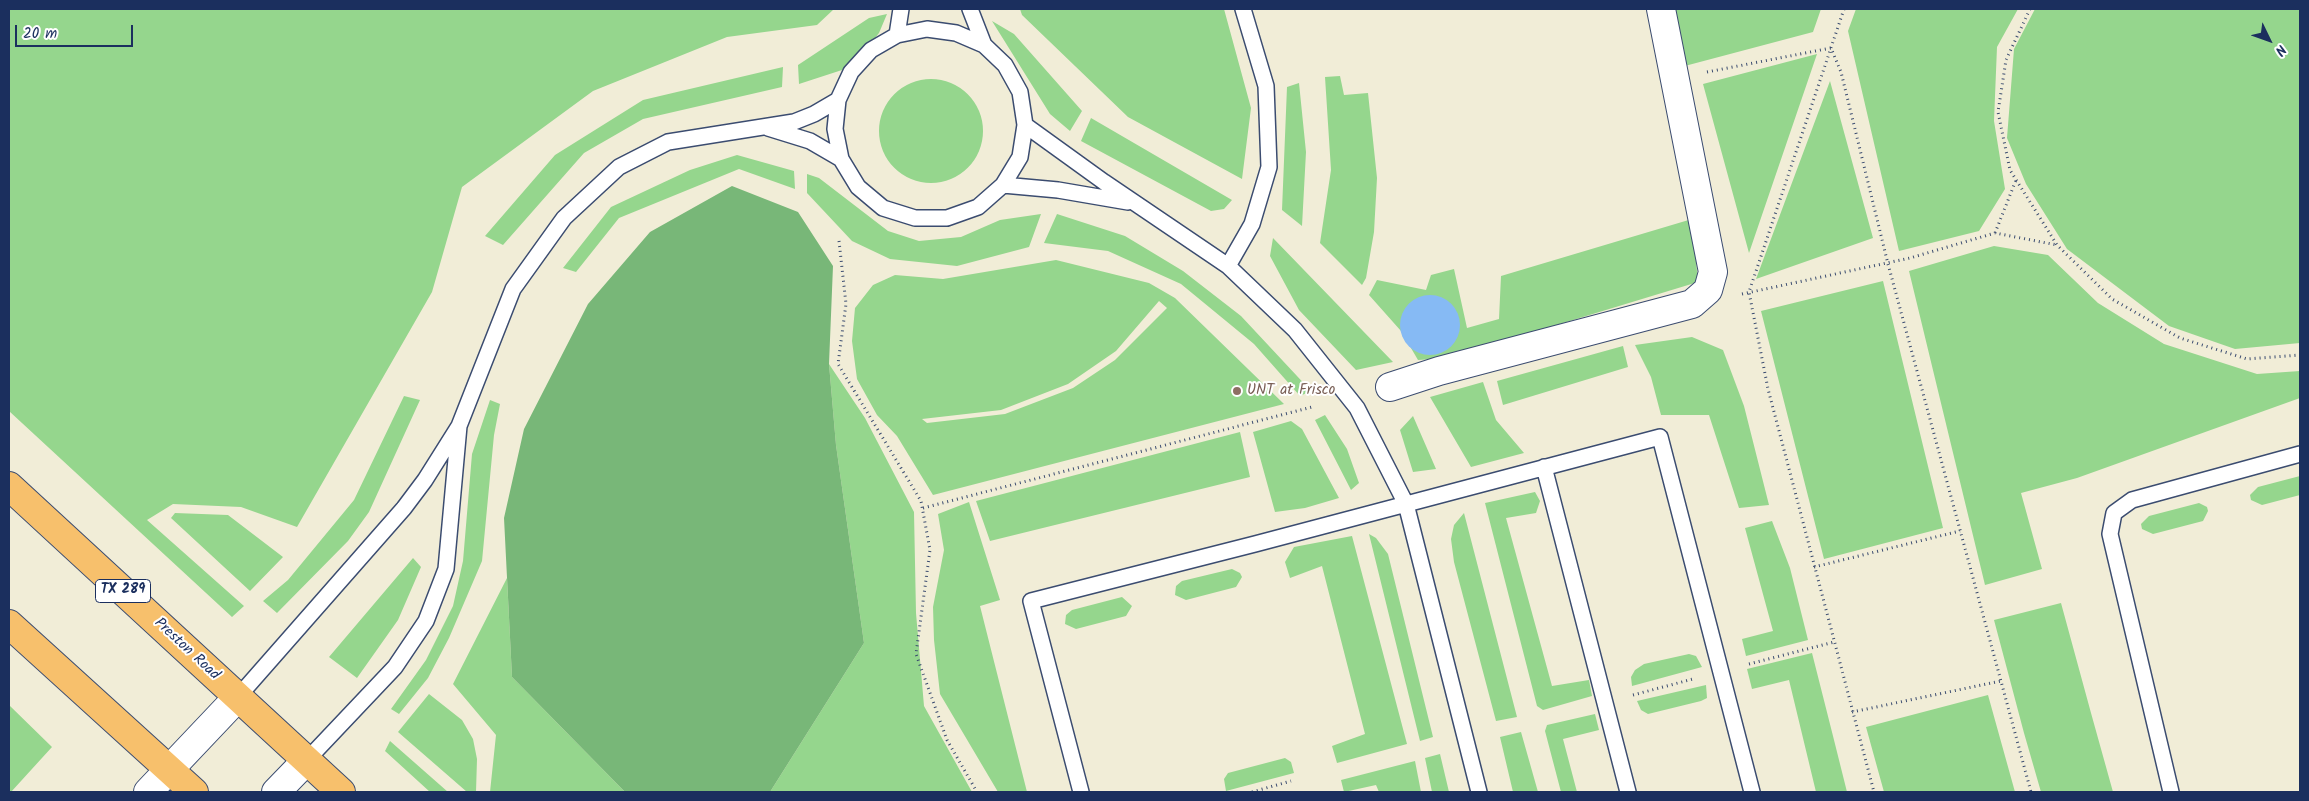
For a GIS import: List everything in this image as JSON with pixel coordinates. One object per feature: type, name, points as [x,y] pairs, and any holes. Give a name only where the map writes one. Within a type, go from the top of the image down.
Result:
[{"type":"main road","name":"Preston Road","points":[[9,486],[341,792]]},
{"type":"main road","points":[[9,624],[194,792]]},
{"type":"street","points":[[1390,387],[1438,371],[1692,304],[1708,290],[1713,272],[1661,9]]},
{"type":"street","points":[[148,792],[237,698]]},
{"type":"street","points":[[276,792],[306,761]]},
{"type":"lane","points":[[897,35],[901,9]]},
{"type":"lane","points":[[970,9],[984,45]]},
{"type":"lane","points":[[1228,266],[1252,224],[1268,167],[1266,86],[1243,9]]},
{"type":"lane","points":[[927,29],[956,33],[984,45],[1005,65],[1020,92],[1025,124],[1020,157],[1003,185],[978,207],[947,218],[915,218],[883,208],[858,187],[841,159],[835,129],[838,100],[851,72],[871,50],[897,35],[927,29]]},
{"type":"lane","points":[[237,698],[404,508],[425,480],[458,426],[513,289],[564,218],[619,167],[668,142],[794,122],[814,114],[838,100]]},
{"type":"lane","points":[[1025,124],[1104,182],[1228,266],[1295,330],[1357,408],[1406,504],[1480,792]]},
{"type":"lane","points":[[760,126],[810,141],[841,159]]},
{"type":"lane","points":[[1003,185],[1058,190],[1138,204]]},
{"type":"lane","points":[[306,761],[395,667],[426,622],[446,569],[458,426]]},
{"type":"lane","points":[[1081,792],[1031,601],[1660,437],[1752,792]]},
{"type":"lane","points":[[2170,792],[2110,534],[2114,513],[2132,500],[2300,454]]},
{"type":"lane","points":[[1544,467],[1628,792]]},
{"type":"path","points":[[1844,9],[1748,292],[1768,389],[1874,792]]},
{"type":"path","points":[[2030,9],[2006,60],[1998,112],[2010,170],[2057,245],[2112,299],[2180,338],[2247,359],[2300,355]]},
{"type":"path","points":[[1675,78],[1831,48]]},
{"type":"path","points":[[1831,48],[1841,72],[1888,264],[2031,792]]},
{"type":"path","points":[[1995,233],[2016,180]]},
{"type":"path","points":[[1692,304],[1888,264],[1995,233],[2057,245]]},
{"type":"path","points":[[839,240],[846,304],[838,364],[921,501],[930,550],[916,654],[947,740],[977,792]]},
{"type":"path","points":[[922,508],[1312,407]]},
{"type":"path","points":[[1814,567],[1960,531]]},
{"type":"path","points":[[1749,664],[1834,642]]},
{"type":"path","points":[[1633,694],[1700,677]]},
{"type":"path","points":[[1852,712],[2001,681]]},
{"type":"path","points":[[1252,792],[1291,781]]},
{"type":"green space","points":[[9,9],[834,9],[817,25],[727,37],[593,91],[462,187],[432,292],[297,527],[241,507],[173,504],[147,520],[244,606],[232,617],[9,411]]},
{"type":"green space","points":[[1020,9],[1224,9],[1251,108],[1242,179],[1128,117],[1022,15]]},
{"type":"green space","points":[[1673,9],[1821,9],[1813,32],[1681,67]]},
{"type":"green space","points":[[1856,9],[2018,9],[1997,47],[1994,121],[2005,189],[1979,231],[1899,251],[1848,31]]},
{"type":"green space","points":[[2035,9],[2300,9],[2300,343],[2235,349],[2169,326],[2067,249],[2026,184],[2007,138],[2014,49]]},
{"type":"green space","points":[[887,14],[879,33],[863,53],[842,70],[799,84],[798,65],[869,18]]},
{"type":"green space","points":[[992,21],[1014,34],[1082,111],[1070,131],[1050,114]]},
{"type":"green space","points":[[1817,54],[1749,253],[1703,84]]},
{"type":"green space","points":[[783,67],[782,87],[643,119],[584,153],[503,245],[485,236],[555,155],[643,100]]},
{"type":"green space","points":[[1340,76],[1344,95],[1368,93],[1377,178],[1374,232],[1366,278],[1362,285],[1320,243],[1331,170],[1325,77]]},
{"type":"green space","points":[[931,79],[951,83],[968,94],[979,111],[983,131],[979,151],[968,168],[951,179],[931,183],[911,179],[894,168],[883,151],[879,131],[883,111],[894,94],[911,83]]},
{"type":"green space","points":[[1830,81],[1873,238],[1756,279]]},
{"type":"green space","points":[[1299,83],[1306,152],[1302,226],[1282,210],[1287,87]]},
{"type":"green space","points":[[1091,118],[1232,200],[1224,209],[1211,211],[1081,141]]},
{"type":"green space","points":[[737,155],[794,171],[795,189],[739,169],[619,218],[576,272],[563,268],[611,207],[690,170]]},
{"type":"green space","points":[[807,174],[819,178],[888,231],[919,241],[961,237],[1000,220],[1041,214],[1029,247],[957,266],[890,259],[852,241],[807,193]]},
{"type":"green space","points":[[732,186],[798,212],[833,266],[829,364],[836,445],[864,643],[770,792],[625,792],[512,677],[504,518],[524,429],[588,304],[650,232]]},
{"type":"green space","points":[[1057,214],[1125,236],[1183,271],[1241,316],[1311,391],[1300,396],[1254,344],[1181,284],[1108,251],[1044,243]]},
{"type":"green space","points":[[1692,219],[1698,282],[1448,358],[1418,360],[1401,331],[1369,295],[1377,280],[1426,290],[1431,275],[1454,269],[1467,328],[1499,319],[1501,276]]},
{"type":"green space","points":[[1273,238],[1393,362],[1356,370],[1299,310],[1270,256]]},
{"type":"green space","points":[[1994,246],[2048,255],[2098,303],[2164,344],[2257,374],[2300,371],[2300,398],[2077,478],[2021,493],[2042,569],[1985,585],[1909,271]]},
{"type":"green space","points":[[1056,260],[1149,283],[1175,298],[1284,404],[933,495],[897,436],[877,415],[857,379],[852,341],[855,308],[873,285],[895,275],[943,279]],"holes":[[[1159,301],[1167,308],[1115,360],[1073,388],[1005,414],[927,423],[922,419],[1001,410],[1068,384],[1116,351]]]},
{"type":"green space","points":[[1883,281],[1943,528],[1824,559],[1761,311]]},
{"type":"green space","points":[[1692,337],[1723,350],[1744,406],[1769,505],[1739,508],[1709,415],[1661,415],[1651,377],[1635,345]]},
{"type":"green space","points":[[1623,346],[1628,367],[1503,405],[1497,381]]},
{"type":"green space","points":[[829,364],[865,418],[914,512],[916,613],[924,706],[972,792],[770,792],[864,643],[836,445]]},
{"type":"green space","points":[[1483,382],[1496,420],[1524,453],[1471,467],[1430,397]]},
{"type":"green space","points":[[404,396],[420,400],[369,512],[348,541],[277,613],[263,601],[288,580],[354,500]]},
{"type":"green space","points":[[490,400],[500,404],[494,435],[482,561],[449,638],[428,678],[399,714],[391,709],[426,660],[453,606],[463,561],[472,454]]},
{"type":"green space","points":[[1325,415],[1347,449],[1359,483],[1351,490],[1315,420]]},
{"type":"green space","points":[[1413,416],[1436,469],[1413,472],[1400,430]]},
{"type":"green space","points":[[1291,421],[1302,429],[1339,498],[1305,508],[1275,512],[1253,432]]},
{"type":"green space","points":[[1240,432],[1250,477],[990,541],[976,501]]},
{"type":"green space","points":[[2300,476],[2300,495],[2262,505],[2251,500],[2250,495],[2258,487]]},
{"type":"green space","points":[[1535,492],[1540,501],[1536,513],[1506,518],[1552,686],[1589,680],[1592,696],[1543,710],[1537,706],[1485,503]]},
{"type":"green space","points":[[969,502],[1000,600],[980,606],[1027,792],[998,792],[940,694],[934,640],[933,607],[944,550],[938,514]]},
{"type":"green space","points":[[2199,503],[2207,507],[2208,511],[2203,521],[2153,534],[2142,529],[2141,524],[2149,516]]},
{"type":"green space","points":[[175,513],[228,515],[283,557],[250,591],[171,518]]},
{"type":"green space","points":[[1464,513],[1517,717],[1496,721],[1454,562],[1451,539],[1454,525]]},
{"type":"green space","points":[[1772,521],[1790,568],[1808,640],[1746,656],[1742,639],[1773,631],[1745,528]]},
{"type":"green space","points":[[1369,534],[1376,538],[1388,554],[1433,737],[1420,741]]},
{"type":"green space","points":[[1352,536],[1407,744],[1337,763],[1332,746],[1365,734],[1322,566],[1290,578],[1285,562],[1294,547]]},
{"type":"green space","points":[[413,558],[421,567],[398,620],[357,678],[329,657]]},
{"type":"green space","points":[[1232,569],[1240,573],[1242,577],[1236,587],[1186,600],[1175,595],[1176,586],[1182,581]]},
{"type":"green space","points":[[507,578],[512,677],[625,792],[490,792],[496,735],[453,684]]},
{"type":"green space","points":[[1122,597],[1132,606],[1126,616],[1076,629],[1065,624],[1066,615],[1072,610]]},
{"type":"green space","points":[[2061,603],[2113,792],[2041,792],[2024,733],[1994,620]]},
{"type":"green space","points":[[1812,653],[1847,792],[1816,792],[1789,680],[1752,689],[1747,669]]},
{"type":"green space","points":[[1689,654],[1696,656],[1702,667],[1632,686],[1631,677],[1635,670],[1644,664]]},
{"type":"green space","points":[[1706,685],[1707,698],[1701,701],[1648,714],[1641,710],[1637,701]]},
{"type":"green space","points":[[429,694],[462,720],[473,739],[477,759],[476,792],[467,792],[398,732]]},
{"type":"green space","points":[[1988,695],[2015,792],[1884,792],[1866,727]]},
{"type":"green space","points":[[9,705],[52,747],[11,792],[9,792]]},
{"type":"green space","points":[[1595,714],[1599,730],[1563,739],[1577,792],[1561,792],[1545,731],[1547,725]]},
{"type":"green space","points":[[1521,732],[1538,792],[1513,792],[1500,737]]},
{"type":"green space","points":[[390,741],[448,792],[430,792],[385,751]]},
{"type":"green space","points":[[1440,754],[1449,792],[1432,792],[1425,758]]},
{"type":"green space","points":[[1285,758],[1291,762],[1294,773],[1226,791],[1224,779],[1228,773]]},
{"type":"green space","points":[[1415,761],[1421,792],[1379,792],[1376,785],[1344,792],[1341,780]]},
{"type":"water","points":[[1430,295],[1446,300],[1451,304],[1455,309],[1460,325],[1455,341],[1451,346],[1446,350],[1430,355],[1414,350],[1409,346],[1405,341],[1400,325],[1405,309],[1409,304],[1414,300]]},
{"type":"place","name":"UNT at Frisco","points":[[1237,391]]}]
